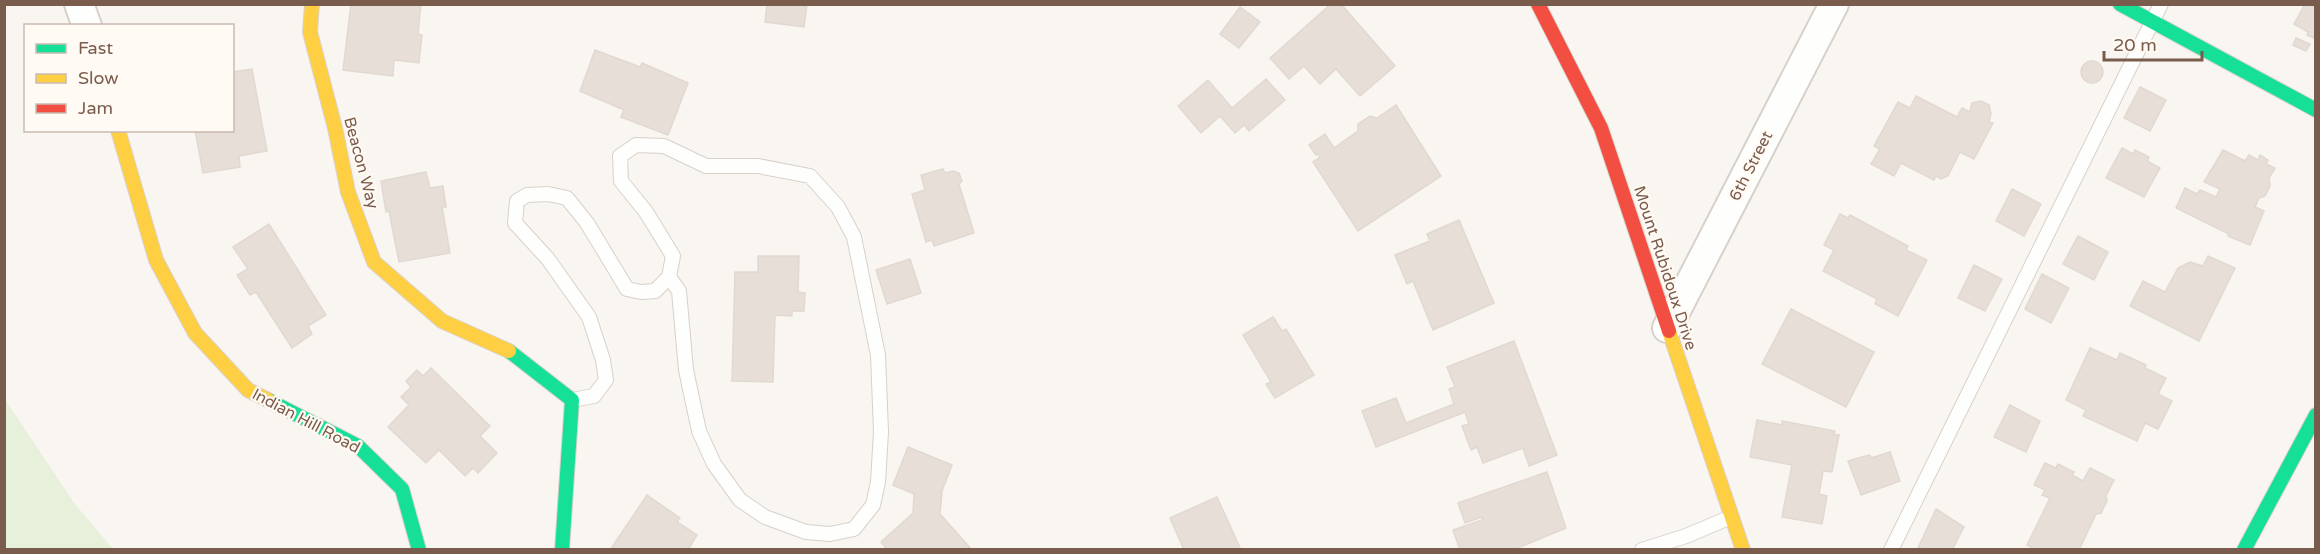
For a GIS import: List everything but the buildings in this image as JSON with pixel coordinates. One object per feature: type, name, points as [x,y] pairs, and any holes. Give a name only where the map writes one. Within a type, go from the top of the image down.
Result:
[{"type":"street","points":[[79,4],[86,24]]},
{"type":"street","name":"Beacon Way","points":[[312,4],[310,32],[335,128],[348,192],[375,262],[442,321],[515,354],[572,400]]},
{"type":"street","name":"Mount Rubidoux Drive","points":[[1538,4],[1601,128],[1743,549]]},
{"type":"street","name":"6th Street","points":[[1667,328],[1834,4]]},
{"type":"street","points":[[2120,4],[2316,110]]},
{"type":"street","name":"Indian Hill Road","points":[[119,132],[156,260],[195,333],[248,390],[358,446],[402,489],[419,549]]},
{"type":"street","points":[[562,549],[572,400]]},
{"type":"street","points":[[2244,549],[2316,415]]},
{"type":"lane","points":[[1891,549],[2161,4]]},
{"type":"lane","points":[[572,400],[594,396],[606,380],[603,360],[589,317],[548,259],[515,223],[517,201],[527,195],[548,194],[567,198],[586,223],[627,289],[641,292],[655,291],[669,277],[673,256],[646,212],[621,181],[620,156],[636,145],[664,146],[706,166],[758,166],[810,176],[838,207],[854,237],[878,366],[881,432],[878,482],[873,505],[854,529],[830,534],[806,532],[765,517],[741,500],[714,464],[699,430],[686,370],[679,291],[669,277]]},
{"type":"lane","points":[[1642,549],[1686,536],[1731,517]]},
{"type":"green space","points":[[4,398],[74,503],[113,549],[5,549]]},
{"type":"traffic: fast","points":[[2120,4],[2316,110]]},
{"type":"traffic: fast","points":[[509,351],[572,400],[562,550]]},
{"type":"traffic: fast","points":[[268,400],[358,446],[402,489],[419,550]]},
{"type":"traffic: fast","points":[[2244,550],[2316,415]]},
{"type":"traffic: slow","points":[[312,4],[310,32],[335,128],[348,192],[374,262],[442,321],[509,351]]},
{"type":"traffic: slow","points":[[119,132],[156,260],[195,333],[248,390],[268,400]]},
{"type":"traffic: slow","points":[[1669,331],[1743,550]]},
{"type":"traffic: jam","points":[[1538,4],[1601,128],[1669,331]]}]
